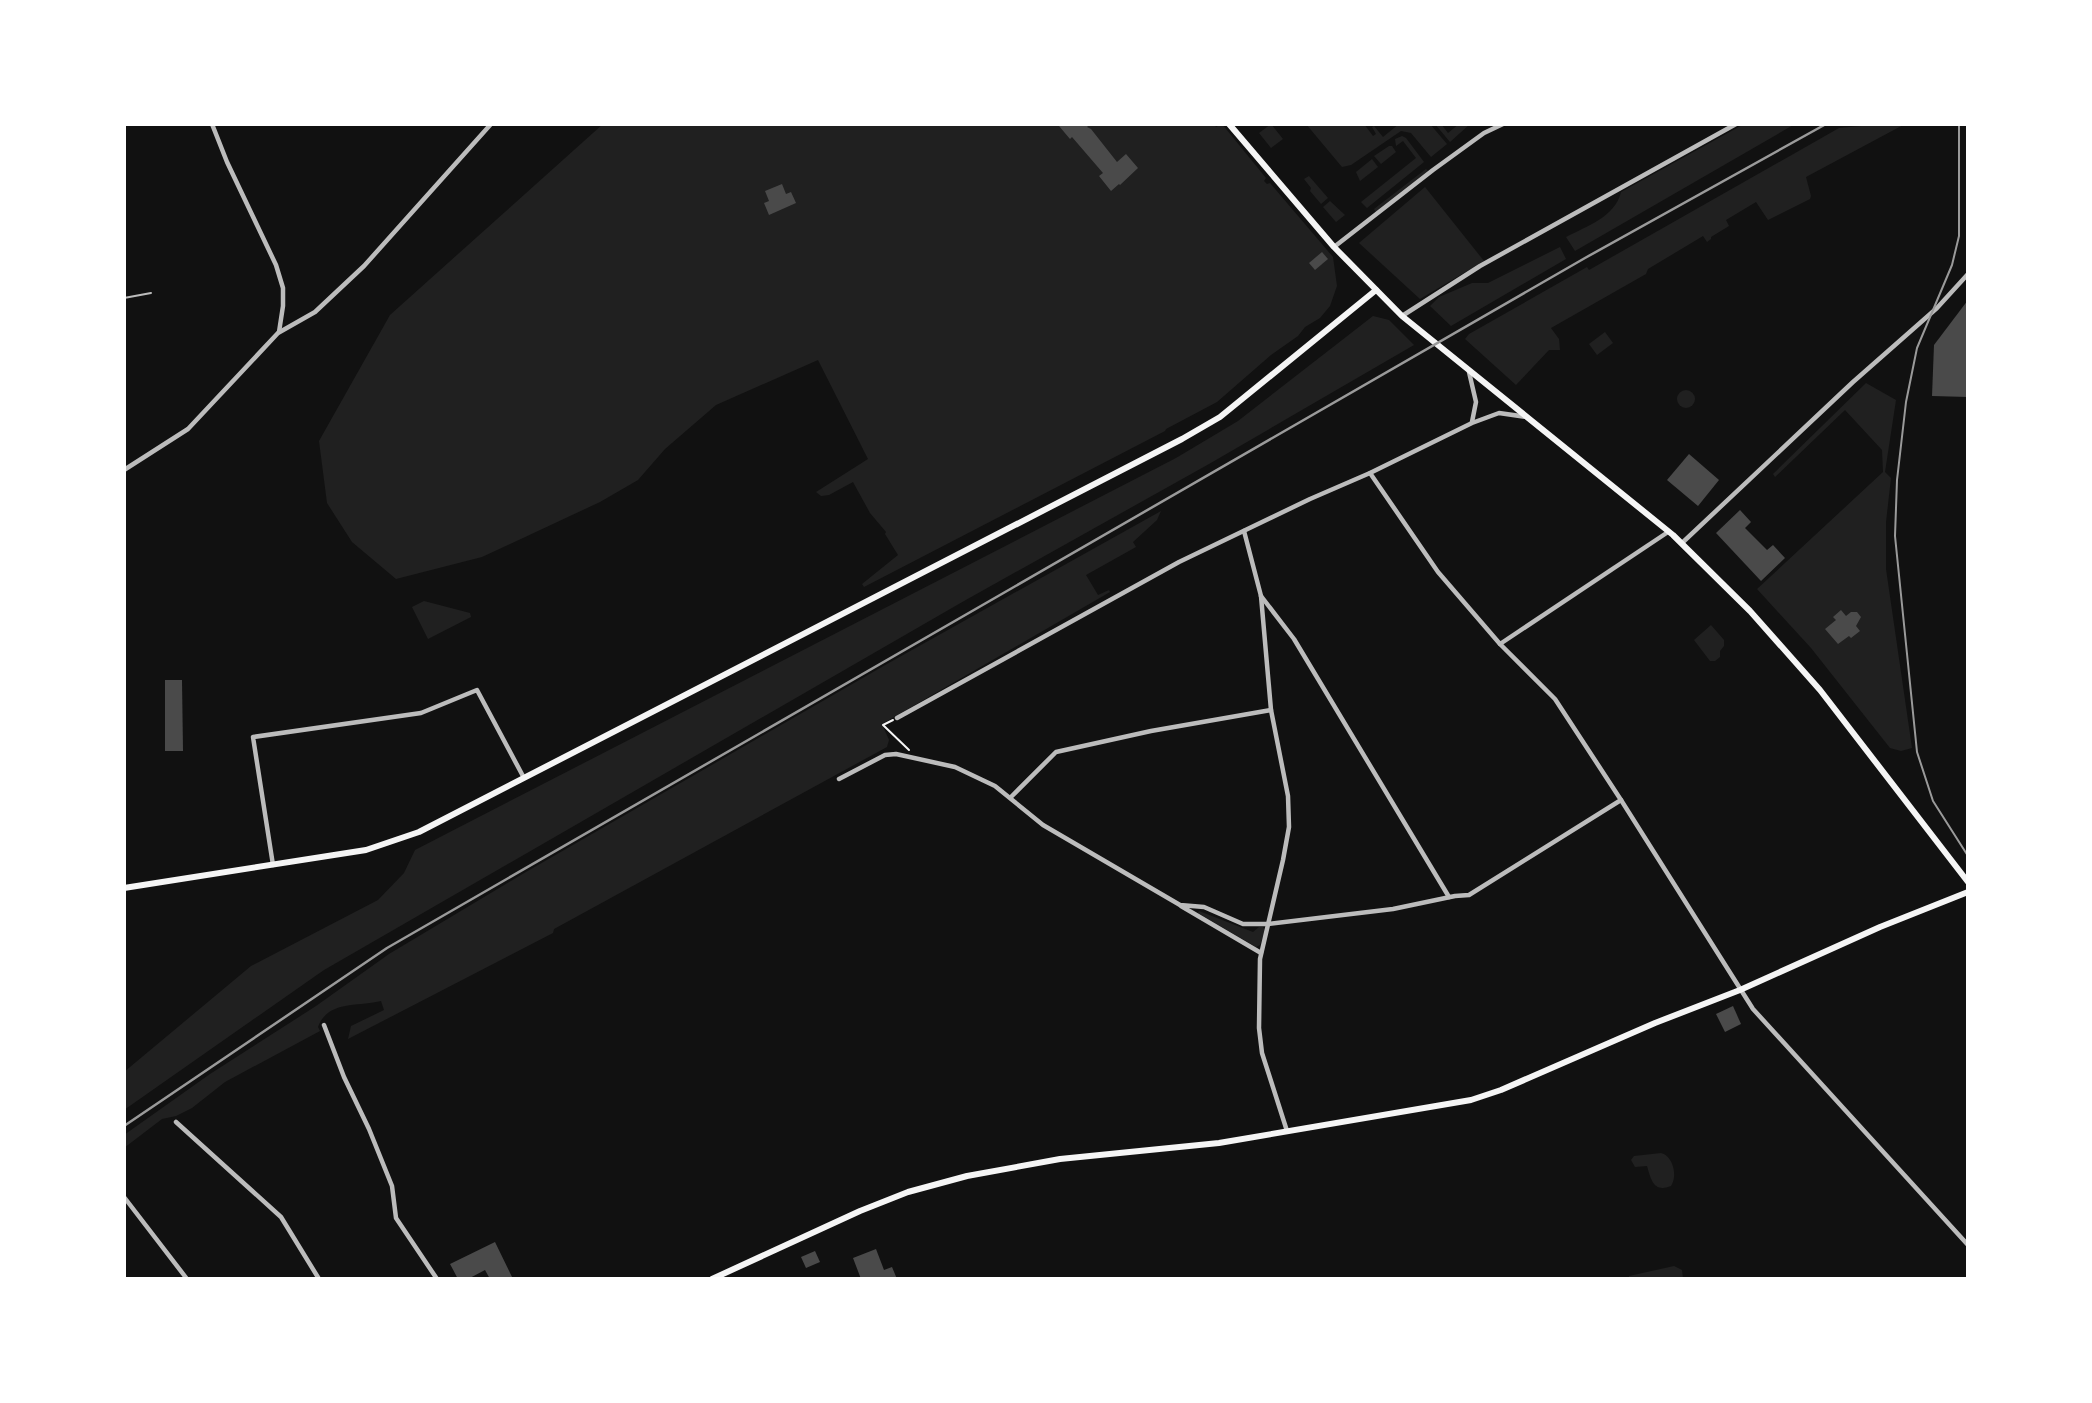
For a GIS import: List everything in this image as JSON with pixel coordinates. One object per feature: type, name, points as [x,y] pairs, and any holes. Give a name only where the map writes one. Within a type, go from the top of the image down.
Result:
[{"type":"main road","points":[[1228,124],[1334,247],[1402,316],[1682,543],[1750,611],[1820,690],[1968,882]]},
{"type":"main road","points":[[124,888],[366,850],[419,832],[1182,439],[1220,417],[1376,290]]},
{"type":"main road","points":[[712,1279],[860,1211],[908,1192],[967,1176],[1059,1159],[1219,1143],[1479,1097],[1740,990],[1897,919],[1968,892]]},
{"type":"street","points":[[212,124],[276,265],[283,288],[278,333]]},
{"type":"street","points":[[124,470],[188,429],[278,333],[315,312],[364,266],[491,124]]},
{"type":"street","points":[[1334,247],[1433,170],[1503,124]]},
{"type":"street","points":[[1402,316],[1491,260],[1736,124]]},
{"type":"street","points":[[1682,543],[1853,382],[1937,308],[1968,274]]},
{"type":"street","points":[[1469,372],[1476,402],[1472,423]]},
{"type":"street","points":[[897,718],[1179,562],[1310,499],[1472,423],[1499,413],[1527,417]]},
{"type":"street","points":[[1370,473],[1438,572],[1500,644],[1555,699],[1752,1009],[1968,1245]]},
{"type":"street","points":[[1244,531],[1261,596],[1271,710],[1287,788],[1289,827],[1261,953],[1259,1028],[1262,1053],[1287,1131]]},
{"type":"street","points":[[1500,644],[1668,532]]},
{"type":"street","points":[[1261,596],[1294,639],[1449,897]]},
{"type":"street","points":[[273,865],[253,737],[421,713],[477,690],[523,778]]},
{"type":"street","points":[[1011,797],[1056,752],[1271,710]]},
{"type":"street","points":[[839,779],[885,755],[895,754],[955,767],[995,786],[1043,825],[1261,953]]},
{"type":"street","points":[[1180,905],[1204,907],[1243,924],[1268,924],[1393,909],[1469,895],[1621,800]]},
{"type":"street","points":[[324,1025],[390,1180],[396,1218],[437,1279]]},
{"type":"street","points":[[176,1122],[281,1217],[319,1279]]},
{"type":"street","points":[[124,1197],[187,1279]]},
{"type":"lane","points":[[124,298],[151,293]]},
{"type":"path","points":[[897,718],[883,725],[918,759]]},
{"type":"shaded area","points":[[603,124],[1214,124],[1216,127],[1222,124],[1266,178],[1264,181],[1270,183],[1333,257],[1337,286],[1330,306],[1320,318],[1305,327],[1298,336],[1271,355],[1217,402],[864,587],[862,584],[898,555],[853,482],[829,495],[821,496],[816,492],[868,459],[818,360],[716,405],[665,449],[638,480],[600,502],[482,557],[396,579],[352,542],[327,503],[319,441],[390,315]]},
{"type":"shaded area","points":[[1271,124],[1283,139],[1271,148],[1259,133]]},
{"type":"shaded area","points":[[1306,124],[1364,124],[1373,136],[1376,134],[1372,127],[1374,126],[1383,137],[1399,124],[1430,124],[1447,144],[1431,157],[1411,133],[1401,131],[1351,165],[1342,167]]},
{"type":"shaded area","points":[[1435,124],[1441,124],[1448,133],[1459,124],[1470,124],[1450,142]]},
{"type":"shaded area","points":[[1744,124],[1795,124],[1575,251],[1566,237],[1606,214],[1618,201],[1621,192]]},
{"type":"shaded area","points":[[1905,124],[1806,177],[1810,199],[1768,220],[1756,202],[1726,220],[1729,226],[1707,242],[1703,236],[1648,269],[1646,274],[1551,328],[1559,339],[1560,350],[1549,350],[1516,385],[1465,339],[1469,334],[1587,267],[1589,270],[1839,128]]},
{"type":"shaded area","points":[[1402,136],[1424,162],[1367,208],[1361,202],[1416,158],[1403,141],[1396,146],[1395,139]]},
{"type":"shaded area","points":[[1389,146],[1396,152],[1381,164],[1374,156]]},
{"type":"shaded area","points":[[1372,159],[1378,167],[1360,181],[1356,172]]},
{"type":"shaded area","points":[[1426,169],[1428,171],[1376,212],[1374,209]]},
{"type":"shaded area","points":[[1309,176],[1328,198],[1321,204],[1304,179]]},
{"type":"shaded area","points":[[1425,187],[1484,261],[1420,299],[1359,243]]},
{"type":"shaded area","points":[[1330,201],[1345,215],[1336,222],[1323,207]]},
{"type":"shaded area","points":[[1560,247],[1566,259],[1451,326],[1430,306],[1439,297],[1472,283],[1488,283]]},
{"type":"shaded area","points":[[1373,316],[1389,320],[1414,345],[324,970],[124,1110],[124,1072],[251,966],[378,900],[404,873],[415,850],[1176,458],[1238,421]]},
{"type":"shaded area","points":[[1605,332],[1613,343],[1597,355],[1589,344]]},
{"type":"shaded area","points":[[1866,383],[1896,400],[1885,472],[1891,478],[1886,522],[1886,569],[1912,748],[1901,751],[1890,748],[1811,648],[1757,589],[1883,472],[1882,450],[1845,410],[1775,477],[1773,474]]},
{"type":"shaded area","points":[[1686,390],[1692,393],[1695,399],[1692,405],[1686,408],[1680,405],[1677,399],[1680,393]]},
{"type":"shaded area","points":[[1161,511],[1157,520],[1133,542],[1136,547],[1086,575],[1098,595],[1109,590],[1110,592],[882,724],[889,740],[887,747],[554,929],[553,933],[348,1039],[351,1026],[384,1010],[381,1001],[336,1008],[323,1018],[318,1027],[320,1031],[225,1082],[192,1108],[162,1119],[124,1148],[124,1135],[389,954],[887,664]]},
{"type":"shaded area","points":[[424,601],[470,613],[471,617],[428,639],[412,607]]},
{"type":"shaded area","points":[[1711,625],[1724,640],[1720,657],[1715,661],[1710,661],[1694,640]]},
{"type":"shaded area","points":[[1199,911],[1253,932],[1263,927],[1265,931],[1260,945],[1256,947],[1198,913]]},
{"type":"shaded area","points":[[1661,1153],[1669,1158],[1674,1172],[1671,1186],[1665,1188],[1654,1184],[1647,1166],[1635,1167],[1631,1160],[1634,1156]]},
{"type":"shaded area","points":[[1674,1266],[1682,1270],[1683,1279],[1629,1279],[1629,1276]]},
{"type":"building","points":[[1090,124],[1087,127],[1117,162],[1126,154],[1138,168],[1111,191],[1099,176],[1103,173],[1072,137],[1070,139],[1059,126]]},
{"type":"building","points":[[782,184],[786,194],[791,192],[796,203],[769,215],[764,203],[769,201],[765,191]]},
{"type":"building","points":[[1322,252],[1328,259],[1315,270],[1309,263]]},
{"type":"building","points":[[1968,300],[1968,397],[1932,396],[1934,345]]},
{"type":"building","points":[[1689,454],[1719,480],[1698,506],[1667,480]]},
{"type":"building","points":[[1740,510],[1751,522],[1745,528],[1767,550],[1773,545],[1785,558],[1761,581],[1716,533]]},
{"type":"building","points":[[1841,610],[1846,616],[1857,612],[1861,617],[1856,626],[1860,631],[1838,644],[1825,629],[1836,620],[1833,617]]},
{"type":"building","points":[[165,680],[182,680],[183,751],[165,751]]},
{"type":"building","points":[[1733,1006],[1741,1024],[1725,1032],[1716,1014]]},
{"type":"building","points":[[495,1242],[513,1279],[490,1279],[485,1270],[468,1279],[458,1279],[450,1264]]},
{"type":"building","points":[[876,1249],[884,1270],[892,1267],[897,1279],[861,1279],[853,1258]]},
{"type":"building","points":[[815,1251],[820,1262],[806,1268],[801,1257]]},
{"type":"tram line","points":[[1959,124],[1959,236],[1952,265],[1917,348],[1906,402],[1897,480],[1895,536],[1917,752],[1933,801],[1968,856]]},
{"type":"railway","points":[[124,1126],[387,948],[1585,258],[1826,124]]}]
